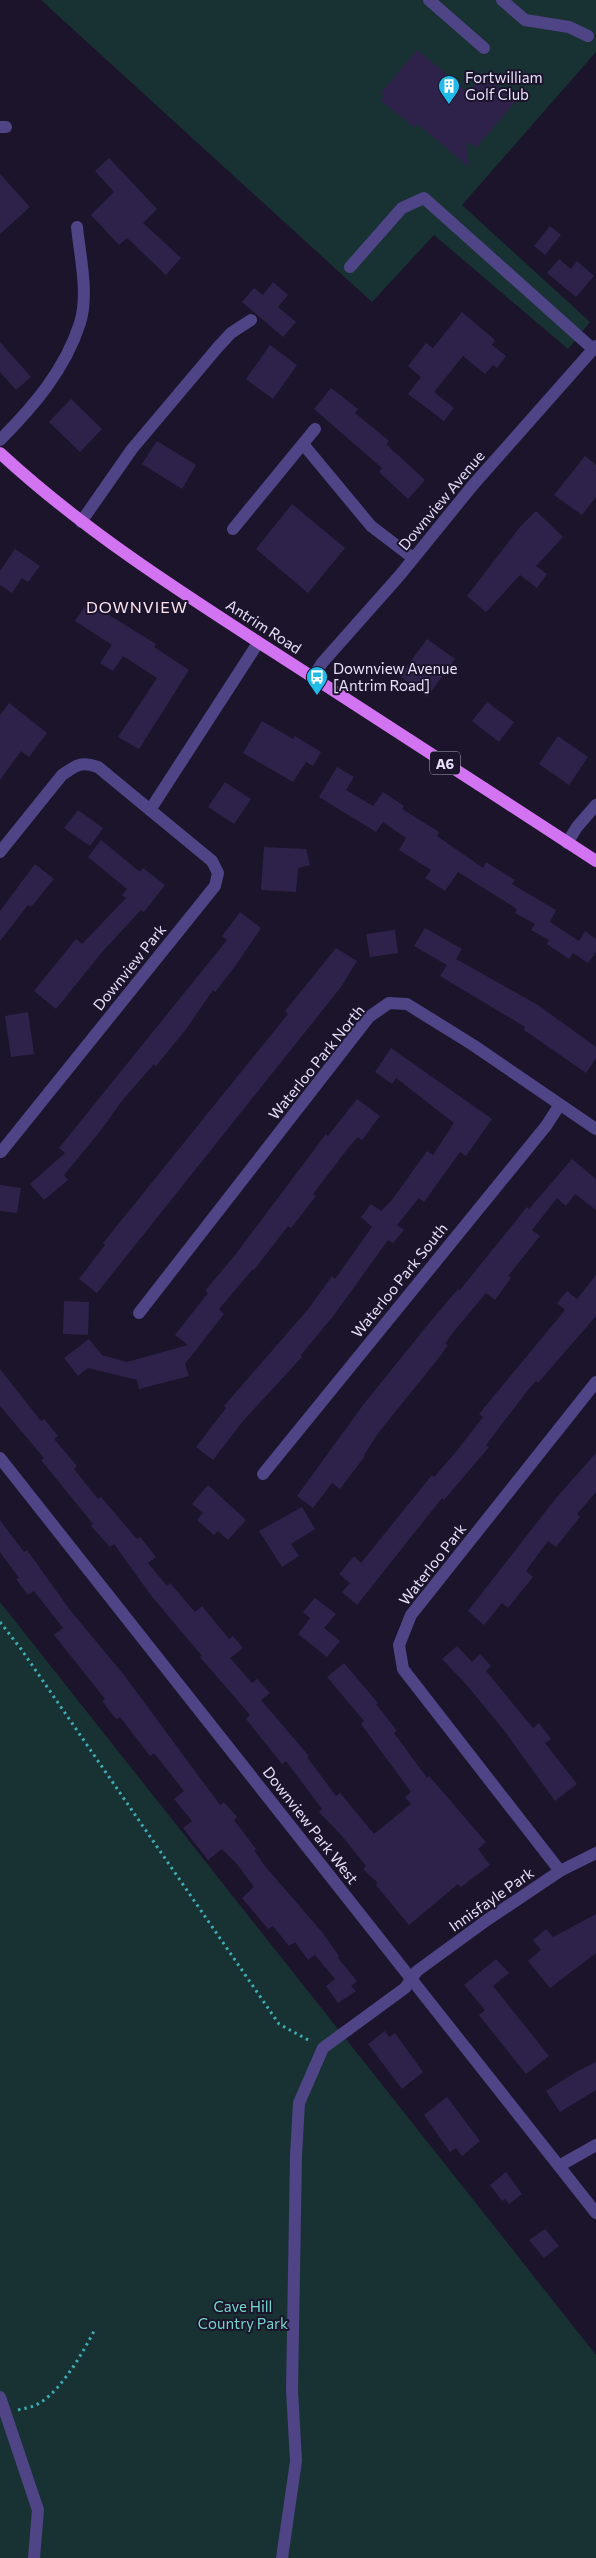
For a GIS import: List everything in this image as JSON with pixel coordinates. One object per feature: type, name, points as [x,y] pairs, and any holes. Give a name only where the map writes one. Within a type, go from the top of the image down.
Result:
[{"type":"main road","name":"Antrim Road","points":[[0,453],[32,483],[82,522],[258,643],[596,861]]},
{"type":"street","points":[[429,0],[484,48]]},
{"type":"street","points":[[502,0],[525,20],[569,26],[588,36]]},
{"type":"street","points":[[350,267],[402,208],[424,198],[595,348]]},
{"type":"street","points":[[0,440],[37,403],[61,364],[80,322],[83,288],[77,227]]},
{"type":"street","points":[[82,522],[132,449],[218,346],[231,333],[251,320]]},
{"type":"street","name":"Downview Avenue","points":[[313,678],[322,663],[473,485],[595,348]]},
{"type":"street","points":[[233,529],[316,429]]},
{"type":"street","points":[[303,444],[371,526],[413,558]]},
{"type":"street","points":[[150,810],[258,643]]},
{"type":"street","name":"Downview Park","points":[[0,852],[62,775],[76,766],[86,763],[98,767],[212,861],[218,873],[215,886],[1,1152]]},
{"type":"street","points":[[567,843],[577,827],[596,805]]},
{"type":"street","name":"Waterloo Park North","points":[[139,1313],[369,1017],[389,1003],[407,1004],[473,1045],[559,1106],[596,1129]]},
{"type":"street","name":"Waterloo Park South","points":[[263,1474],[546,1126],[559,1106]]},
{"type":"street","name":"Waterloo Park","points":[[560,1871],[404,1668],[400,1645],[411,1615],[596,1382]]},
{"type":"street","name":"Downview Park West","points":[[0,1458],[150,1650],[305,1842],[410,1980],[596,2213]]},
{"type":"street","name":"Innisfayle Park","points":[[323,2048],[405,1988],[417,1972],[488,1920],[560,1871],[596,1853]]},
{"type":"street","points":[[282,2558],[296,2461],[292,2390],[296,2155],[299,2103],[323,2048]]},
{"type":"street","points":[[559,2166],[596,2145]]},
{"type":"street","points":[[0,2397],[38,2510],[34,2558]]},
{"type":"path","points":[[0,1622],[21,1649],[279,2024],[323,2048]]},
{"type":"path","points":[[5,2412],[38,2404],[52,2393],[87,2345],[95,2329]]},
{"type":"green space","name":"Fortwilliam Golf Club","points":[[41,0],[596,0],[596,52],[462,205],[590,322],[568,349],[434,235],[372,302]]},
{"type":"green space","name":"Cave Hill Country Park","points":[[0,1602],[596,2355],[596,2558],[0,2558]]},
{"type":"building","name":"Fortwilliam Golf Club","points":[[417,50],[468,92],[483,74],[516,101],[476,148],[466,141],[469,167],[418,124],[415,128],[380,100],[384,96],[381,93]]},
{"type":"building","points":[[109,158],[157,209],[143,223],[181,258],[166,275],[127,238],[119,245],[91,215],[114,192],[95,171]]},
{"type":"building","points":[[0,174],[30,207],[0,234]]},
{"type":"building","points":[[550,226],[561,235],[545,255],[534,246]]},
{"type":"building","points":[[559,259],[571,269],[577,261],[594,276],[576,297],[547,273]]},
{"type":"building","points":[[273,282],[288,295],[278,307],[296,322],[283,337],[242,302],[254,288],[263,295]]},
{"type":"building","points":[[462,312],[495,340],[492,345],[506,356],[497,368],[493,365],[485,374],[463,356],[434,392],[454,408],[444,421],[408,394],[421,377],[408,366],[426,343],[433,348]]},
{"type":"building","points":[[0,342],[31,377],[16,390],[0,372]]},
{"type":"building","points":[[270,345],[297,365],[273,399],[246,379]]},
{"type":"building","points":[[331,388],[358,409],[355,413],[389,441],[386,444],[425,480],[408,499],[379,472],[382,468],[314,409]]},
{"type":"building","points":[[71,399],[102,429],[80,452],[49,422]]},
{"type":"building","points":[[157,441],[196,465],[182,489],[142,464]]},
{"type":"building","points":[[585,456],[596,465],[596,497],[582,515],[554,495]]},
{"type":"building","points":[[292,504],[345,548],[308,593],[256,549]]},
{"type":"building","points":[[536,511],[563,537],[536,566],[547,574],[537,588],[520,575],[486,612],[467,596],[520,527]]},
{"type":"building","points":[[15,549],[40,566],[28,582],[22,578],[12,593],[0,585],[0,571]]},
{"type":"building","points":[[88,602],[156,644],[154,647],[189,670],[139,749],[118,737],[157,678],[123,656],[113,671],[100,663],[112,645],[75,621]]},
{"type":"building","points":[[427,639],[455,659],[427,697],[400,676]]},
{"type":"building","points":[[487,702],[514,722],[499,742],[472,721]]},
{"type":"building","points":[[9,703],[47,733],[29,757],[21,751],[0,780],[0,715]]},
{"type":"building","points":[[262,721],[293,739],[295,736],[321,752],[313,766],[306,762],[293,782],[243,753]]},
{"type":"building","points":[[558,736],[588,757],[569,785],[539,764]]},
{"type":"building","points":[[337,767],[354,777],[346,790],[373,806],[383,792],[404,806],[402,809],[439,832],[437,836],[483,868],[486,862],[515,880],[512,884],[556,910],[550,922],[579,941],[585,931],[596,939],[596,952],[588,963],[573,953],[569,959],[547,944],[549,940],[531,930],[535,924],[515,913],[517,909],[458,872],[445,891],[425,878],[431,870],[399,850],[406,838],[383,822],[376,832],[319,797]]},
{"type":"building","points":[[225,782],[251,799],[234,824],[208,807]]},
{"type":"building","points":[[78,810],[103,828],[90,846],[64,828]]},
{"type":"building","points":[[101,840],[140,872],[143,868],[165,885],[144,912],[141,910],[103,951],[56,1009],[34,991],[76,939],[82,944],[126,898],[122,895],[127,889],[88,857]]},
{"type":"building","points":[[264,847],[306,849],[310,865],[298,868],[296,892],[261,890]]},
{"type":"building","points":[[35,864],[54,879],[31,907],[28,905],[0,941],[0,911]]},
{"type":"building","points":[[240,912],[261,928],[236,965],[215,992],[213,990],[187,1028],[156,1066],[154,1064],[121,1102],[102,1129],[64,1175],[68,1180],[44,1200],[30,1184],[65,1153],[59,1148],[227,940],[222,936]]},
{"type":"building","points":[[425,928],[462,949],[456,959],[538,1005],[596,1047],[596,1058],[586,1073],[524,1030],[525,1027],[440,976],[447,965],[414,946]]},
{"type":"building","points":[[395,930],[398,953],[370,957],[366,934]]},
{"type":"building","points":[[336,948],[357,961],[341,987],[97,1293],[79,1279],[105,1245],[103,1243],[288,1014],[285,1011]]},
{"type":"building","points":[[28,1012],[34,1054],[11,1057],[5,1016]]},
{"type":"building","points":[[391,1048],[492,1119],[466,1156],[460,1152],[424,1202],[419,1198],[397,1225],[404,1230],[393,1243],[388,1240],[334,1315],[301,1355],[302,1357],[243,1421],[213,1460],[196,1447],[226,1408],[224,1406],[309,1308],[332,1276],[335,1279],[372,1227],[361,1217],[371,1204],[381,1211],[392,1200],[427,1151],[433,1155],[454,1123],[396,1078],[392,1084],[375,1072]]},
{"type":"building","points":[[357,1099],[380,1116],[362,1140],[358,1137],[349,1147],[313,1194],[316,1196],[291,1228],[288,1226],[254,1270],[219,1309],[224,1314],[185,1364],[189,1376],[139,1389],[137,1380],[88,1368],[78,1376],[64,1358],[89,1339],[102,1355],[127,1362],[188,1345],[175,1335],[208,1293],[205,1291],[235,1255],[326,1134],[328,1136]]},
{"type":"building","points":[[572,1159],[596,1179],[596,1210],[575,1194],[566,1206],[557,1198],[532,1230],[540,1236],[508,1276],[511,1278],[495,1300],[486,1293],[451,1335],[445,1344],[448,1345],[438,1359],[379,1432],[365,1456],[340,1489],[332,1483],[313,1508],[297,1496],[363,1405],[430,1322],[458,1289],[460,1290],[527,1207],[529,1209]]},
{"type":"building","points":[[0,1185],[21,1188],[17,1213],[0,1211]]},
{"type":"building","points":[[596,1275],[596,1316],[538,1383],[536,1381],[528,1390],[486,1445],[489,1447],[444,1500],[442,1498],[357,1605],[342,1592],[350,1583],[339,1574],[354,1556],[361,1563],[432,1475],[434,1477],[455,1453],[483,1417],[479,1414],[565,1310],[557,1303],[567,1291],[577,1299]]},
{"type":"building","points":[[64,1301],[89,1302],[88,1335],[63,1334]]},
{"type":"building","points":[[0,1369],[41,1421],[44,1419],[58,1436],[54,1439],[77,1466],[74,1469],[98,1499],[101,1497],[137,1539],[140,1537],[156,1557],[148,1563],[167,1586],[170,1583],[195,1612],[202,1606],[229,1639],[233,1636],[243,1648],[230,1658],[252,1683],[257,1679],[270,1693],[261,1700],[309,1756],[307,1757],[336,1796],[340,1793],[374,1834],[411,1804],[405,1797],[411,1792],[361,1724],[364,1721],[327,1677],[344,1663],[378,1703],[376,1704],[397,1731],[394,1733],[427,1778],[429,1776],[486,1842],[478,1849],[490,1865],[461,1887],[458,1884],[409,1925],[376,1885],[378,1883],[363,1869],[366,1866],[342,1836],[319,1812],[322,1809],[286,1761],[282,1764],[246,1719],[250,1715],[153,1598],[114,1544],[110,1547],[91,1526],[93,1524],[41,1460],[44,1458],[0,1406]]},
{"type":"building","points":[[596,1453],[596,1492],[577,1514],[580,1517],[556,1547],[548,1541],[526,1571],[533,1577],[508,1608],[502,1603],[484,1625],[468,1611],[556,1498]]},
{"type":"building","points":[[208,1485],[246,1520],[228,1540],[218,1531],[214,1535],[197,1520],[203,1513],[192,1504]]},
{"type":"building","points":[[302,1507],[315,1529],[291,1544],[299,1556],[282,1567],[259,1531]]},
{"type":"building","points":[[0,1520],[24,1552],[27,1550],[70,1610],[124,1675],[220,1805],[224,1802],[237,1817],[234,1820],[256,1849],[254,1850],[264,1865],[322,1932],[339,1956],[338,1958],[357,1981],[351,1986],[356,1991],[338,2003],[326,1986],[335,1979],[315,1955],[308,1960],[295,1942],[289,1946],[273,1926],[268,1929],[242,1898],[254,1887],[237,1864],[222,1849],[208,1860],[183,1828],[192,1821],[174,1799],[184,1791],[154,1753],[150,1756],[120,1717],[116,1719],[102,1701],[105,1699],[54,1635],[63,1628],[34,1591],[28,1595],[16,1579],[19,1578],[0,1552]]},
{"type":"building","points":[[315,1598],[336,1614],[324,1628],[340,1641],[327,1657],[298,1634],[310,1618],[303,1612]]},
{"type":"building","points":[[457,1646],[472,1662],[480,1654],[491,1666],[486,1671],[533,1728],[539,1723],[551,1739],[545,1743],[577,1784],[555,1801],[503,1729],[465,1683],[442,1659]]},
{"type":"building","points":[[596,1914],[596,1953],[550,1988],[528,1961],[541,1950],[533,1940],[546,1929],[553,1937]]},
{"type":"building","points":[[496,1959],[509,1973],[493,1986],[549,2056],[526,2074],[479,2015],[485,2010],[464,1985]]},
{"type":"building","points":[[385,2031],[389,2037],[395,2033],[423,2072],[402,2089],[368,2044]]},
{"type":"building","points":[[596,2062],[596,2090],[560,2112],[546,2091]]},
{"type":"building","points":[[447,2097],[480,2141],[462,2156],[456,2148],[450,2152],[424,2115]]},
{"type":"building","points":[[506,2172],[522,2194],[509,2204],[505,2199],[502,2201],[490,2185]]},
{"type":"building","points":[[545,2229],[559,2246],[544,2258],[529,2240]]},
{"type":"place","name":"Fortwilliam Golf Club","points":[[449,105]]},
{"type":"place","name":"Downview Avenue [Antrim Road]","points":[[317,696]]},
{"type":"district","name":"DOWNVIEW","points":[[137,606]]}]
